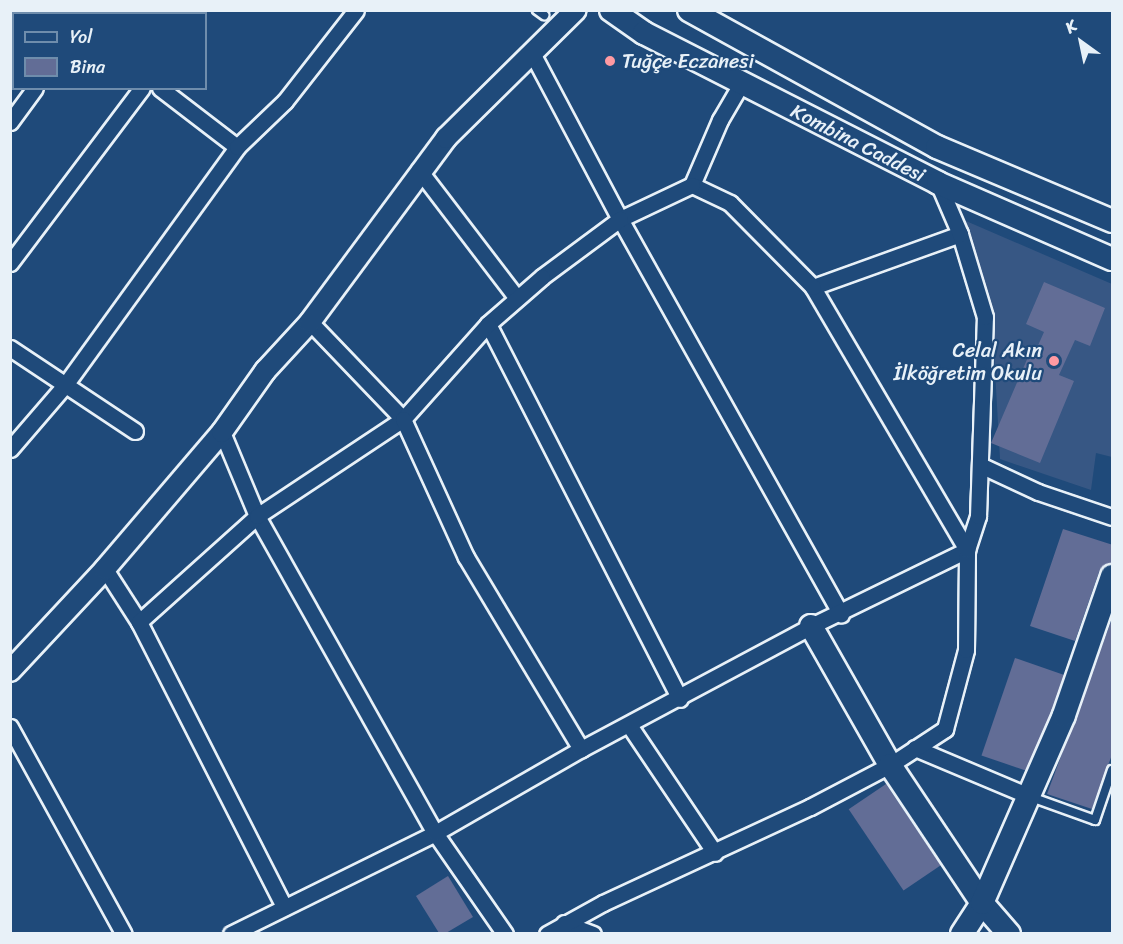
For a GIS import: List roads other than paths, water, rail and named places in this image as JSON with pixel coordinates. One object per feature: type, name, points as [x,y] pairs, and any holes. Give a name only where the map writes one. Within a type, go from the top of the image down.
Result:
[{"type":"main road","name":"Kombina Caddesi","points":[[611,10],[644,33],[938,183],[1113,259]]},
{"type":"main road","name":"Kombina Caddesi","points":[[689,10],[937,147],[1113,221]]},
{"type":"main road","points":[[962,933],[982,903],[1064,716],[1113,576]]},
{"type":"main road","points":[[811,626],[890,765],[982,903],[1009,933]]},
{"type":"street","points":[[10,449],[64,385],[237,147],[285,101],[356,10]]},
{"type":"street","points":[[10,671],[105,569],[222,432],[265,371],[310,322],[418,170],[576,10]]},
{"type":"street","points":[[532,53],[620,219],[841,614]]},
{"type":"street","points":[[139,622],[257,516],[403,420],[488,324],[517,298],[620,219],[692,185],[720,120],[741,84]]},
{"type":"street","points":[[10,122],[33,90]]},
{"type":"street","points":[[10,263],[140,90]]},
{"type":"street","points":[[163,90],[237,147]]},
{"type":"street","points":[[418,170],[517,298]]},
{"type":"street","points":[[547,933],[564,923],[715,854],[890,765],[945,729],[966,650],[968,550],[978,516],[985,317],[960,234],[938,183]]},
{"type":"street","points":[[692,185],[730,202],[813,287],[968,550]]},
{"type":"street","points":[[813,287],[960,234]]},
{"type":"street","points":[[310,322],[403,420],[466,557],[581,749]]},
{"type":"street","points":[[488,324],[680,699]]},
{"type":"street","points":[[10,348],[135,431]]},
{"type":"street","points":[[222,432],[257,516],[435,833],[505,933]]},
{"type":"street","points":[[980,465],[1038,492],[1113,517]]},
{"type":"street","points":[[231,933],[435,833],[581,749],[680,699],[811,626],[841,614],[968,550]]},
{"type":"street","points":[[105,569],[139,622],[285,907]]},
{"type":"street","points":[[629,725],[715,854]]},
{"type":"street","points":[[10,727],[124,933]]},
{"type":"street","points":[[915,748],[1029,796]]},
{"type":"street","points":[[564,923],[594,933]]},
{"type":"lane","points":[[1029,796],[1095,820],[1113,770]]},
{"type":"place","name":"Tuğçe Eczanesi","points":[[610,61]]},
{"type":"place","name":"Celal Akın İlköğretim Okulu","points":[[1054,361]]}]
